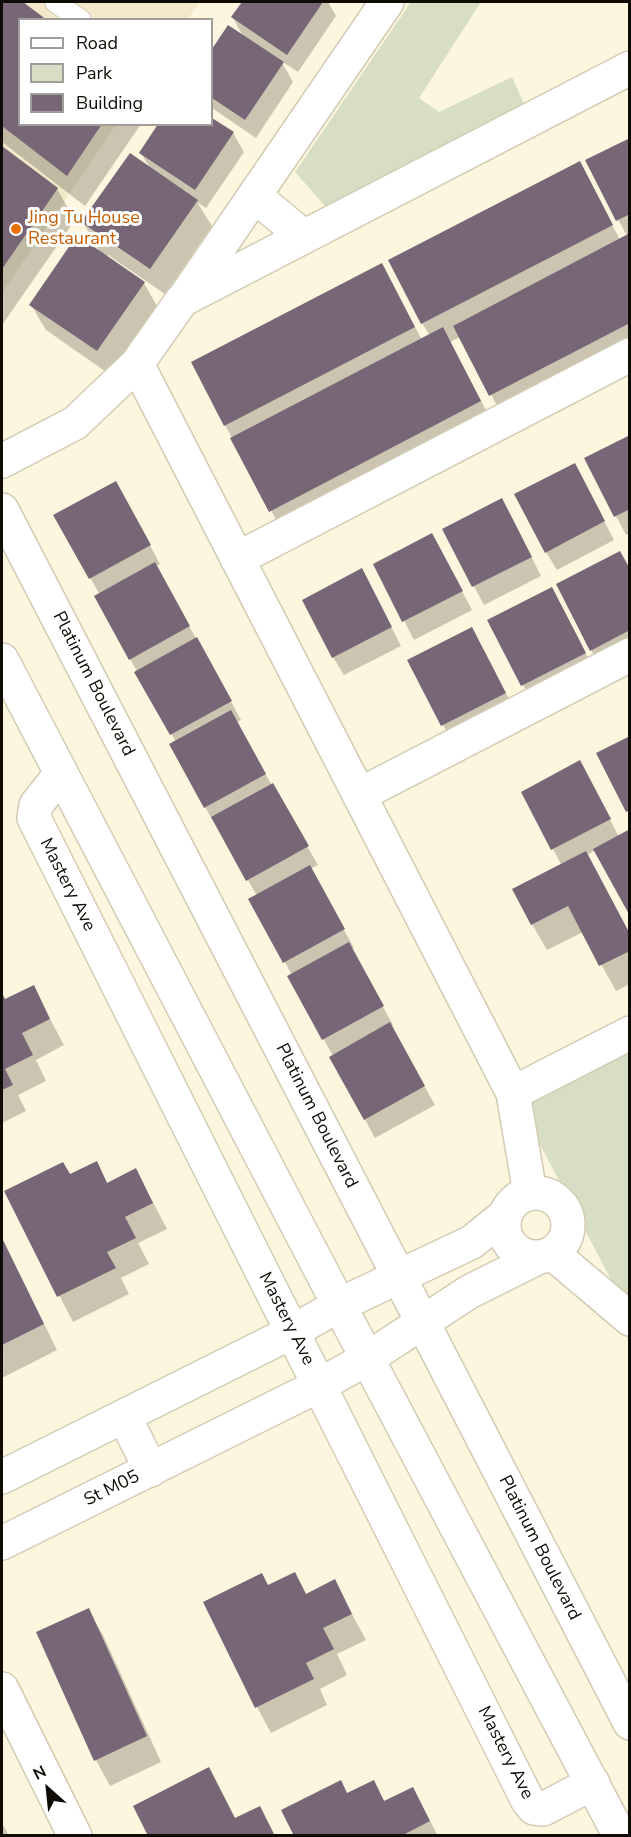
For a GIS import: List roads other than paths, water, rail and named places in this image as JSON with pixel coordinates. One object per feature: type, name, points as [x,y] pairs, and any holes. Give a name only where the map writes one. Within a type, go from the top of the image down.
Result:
[{"type":"street","points":[[2,461],[75,423],[137,364],[387,2]]},
{"type":"street","points":[[182,300],[630,68]]},
{"type":"street","points":[[255,196],[304,237]]},
{"type":"street","points":[[237,559],[630,355]]},
{"type":"street","points":[[137,364],[513,1093],[530,1193]]},
{"type":"street","points":[[2,438],[64,404],[111,388]]},
{"type":"street","name":"Platinum Boulevard","points":[[2,510],[630,1723]]},
{"type":"street","points":[[359,795],[630,655]]},
{"type":"street","points":[[2,660],[60,775],[620,1836]]},
{"type":"street","name":"Mastery Ave","points":[[60,775],[36,805],[33,811],[34,818],[528,1801],[534,1808],[543,1809],[593,1783]]},
{"type":"street","points":[[513,1093],[630,1033]]},
{"type":"street","points":[[2,1477],[292,1332],[339,1305],[472,1242],[504,1216],[518,1197],[542,1192],[554,1197],[563,1206],[568,1218],[568,1231],[562,1244],[546,1255],[526,1256],[515,1250],[507,1240],[503,1229],[504,1216]]},
{"type":"street","points":[[546,1255],[630,1319]]},
{"type":"street","name":"St M05","points":[[2,1543],[320,1385],[368,1358],[469,1292],[546,1255]]},
{"type":"street","points":[[124,1416],[151,1470]]},
{"type":"street","points":[[2,1689],[75,1836]]},
{"type":"lane","points":[[55,2],[78,18]]},
{"type":"place","name":"Jing Tu House Restaurant","points":[[16,229]]}]
